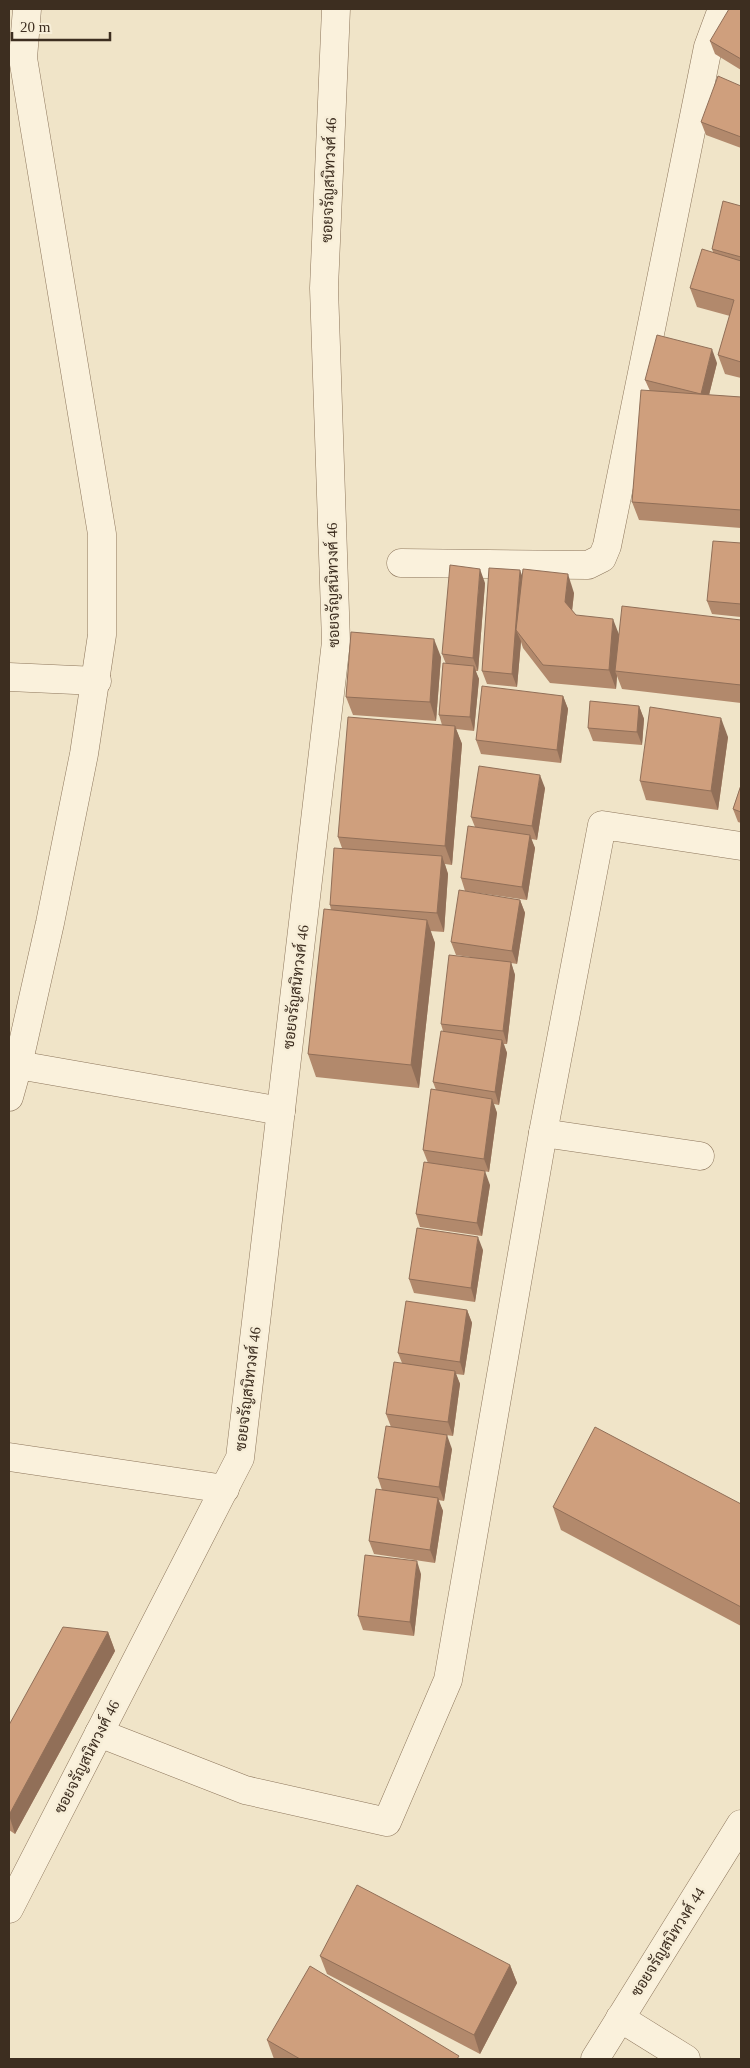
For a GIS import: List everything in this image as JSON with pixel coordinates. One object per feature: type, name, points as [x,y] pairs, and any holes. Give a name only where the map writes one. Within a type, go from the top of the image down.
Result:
[{"type":"street","points":[[9,1097],[18,1065],[56,895],[97,681],[102,635],[102,534],[23,58],[26,9]]},
{"type":"street","name":"ซอยจรัญสนิทวงศ์ 46","points":[[9,1909],[240,1458],[336,642],[324,288],[336,9]]},
{"type":"street","points":[[401,563],[588,565],[602,558],[607,546],[708,47],[722,9]]},
{"type":"street","points":[[9,677],[97,681]]},
{"type":"street","points":[[99,1734],[245,1790],[387,1822],[448,1680],[543,1133],[602,825],[741,846]]},
{"type":"street","points":[[18,1065],[281,1111]]},
{"type":"street","points":[[543,1133],[700,1156]]},
{"type":"street","points":[[9,1457],[225,1489]]},
{"type":"street","name":"ซอยจรัญสนิทวงศ์ 44","points":[[595,2059],[741,1824]]},
{"type":"street","points":[[620,2018],[686,2059]]},
{"type":"building","points":[[729,9],[741,9],[741,59],[710,41]]},
{"type":"building","points":[[718,76],[741,86],[741,137],[701,122]]},
{"type":"building","points":[[723,201],[741,206],[741,257],[712,249]]},
{"type":"building","points":[[702,249],[741,261],[741,362],[718,355],[734,300],[690,288]]},
{"type":"building","points":[[657,335],[712,349],[701,394],[645,380]]},
{"type":"building","points":[[641,390],[741,397],[741,510],[632,502]]},
{"type":"building","points":[[713,541],[741,543],[741,604],[707,601]]},
{"type":"building","points":[[450,565],[480,569],[473,658],[442,654]]},
{"type":"building","points":[[489,568],[520,570],[512,674],[482,671]]},
{"type":"building","points":[[523,569],[568,574],[565,602],[576,615],[613,619],[609,670],[543,665],[516,630]]},
{"type":"building","points":[[622,606],[741,620],[741,685],[615,671]]},
{"type":"building","points":[[351,632],[434,639],[430,702],[346,697]]},
{"type":"building","points":[[443,663],[474,666],[470,717],[439,715]]},
{"type":"building","points":[[482,686],[563,696],[557,750],[476,740]]},
{"type":"building","points":[[590,701],[639,706],[637,732],[588,728]]},
{"type":"building","points":[[650,707],[721,718],[711,791],[640,781]]},
{"type":"building","points":[[348,717],[455,726],[445,846],[338,837]]},
{"type":"building","points":[[479,766],[540,775],[532,826],[471,817]]},
{"type":"building","points":[[741,785],[741,812],[733,809]]},
{"type":"building","points":[[468,826],[530,835],[522,887],[461,878]]},
{"type":"building","points":[[334,848],[442,856],[437,913],[330,905]]},
{"type":"building","points":[[459,890],[520,900],[512,951],[451,942]]},
{"type":"building","points":[[324,909],[427,920],[411,1065],[308,1054]]},
{"type":"building","points":[[449,955],[511,962],[503,1031],[441,1024]]},
{"type":"building","points":[[441,1031],[502,1040],[495,1092],[433,1082]]},
{"type":"building","points":[[431,1089],[492,1099],[484,1159],[423,1150]]},
{"type":"building","points":[[424,1162],[485,1171],[477,1223],[416,1214]]},
{"type":"building","points":[[417,1228],[478,1237],[471,1288],[409,1279]]},
{"type":"building","points":[[406,1301],[467,1310],[460,1362],[398,1353]]},
{"type":"building","points":[[394,1362],[455,1371],[448,1422],[386,1414]]},
{"type":"building","points":[[386,1426],[447,1435],[439,1487],[378,1478]]},
{"type":"building","points":[[595,1427],[741,1504],[741,1607],[553,1507]]},
{"type":"building","points":[[376,1489],[438,1498],[430,1550],[369,1541]]},
{"type":"building","points":[[365,1555],[417,1561],[410,1622],[358,1616]]},
{"type":"building","points":[[63,1627],[108,1632],[9,1815],[9,1725]]},
{"type":"building","points":[[357,1885],[510,1965],[474,2035],[320,1956]]},
{"type":"building","points":[[310,1966],[459,2056],[457,2059],[300,2059],[267,2040]]}]
